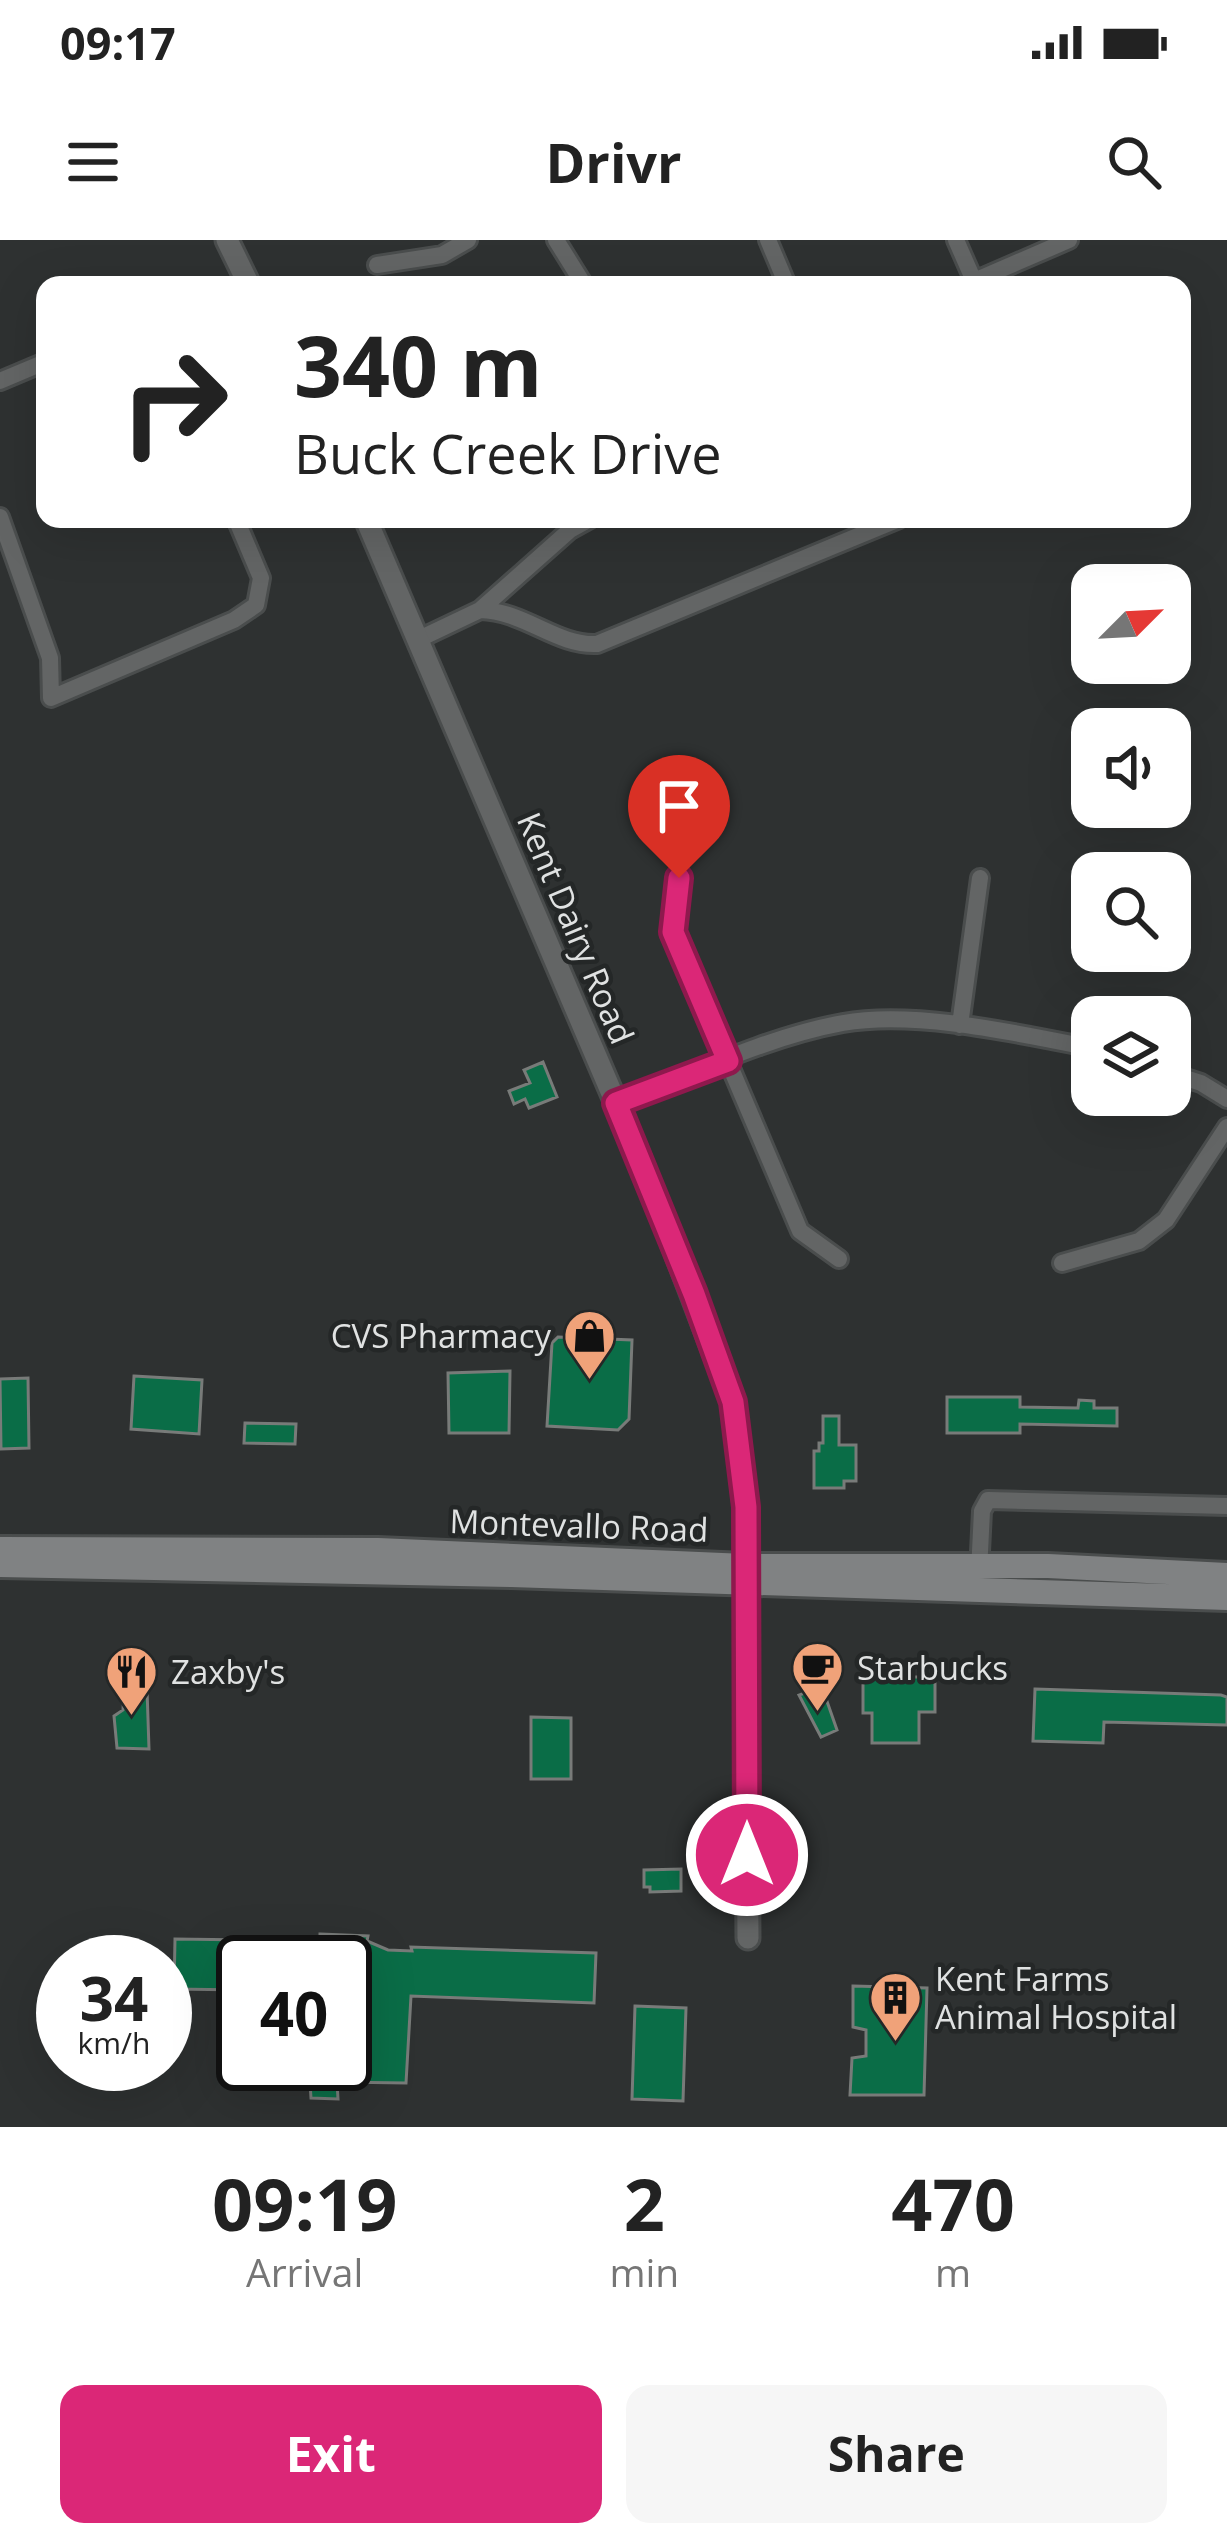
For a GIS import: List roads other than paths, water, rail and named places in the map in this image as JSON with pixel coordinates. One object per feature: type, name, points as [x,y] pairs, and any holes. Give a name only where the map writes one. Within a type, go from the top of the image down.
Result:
[{"type":"main road","name":"Montevallo Road","points":[[0,1549],[356,1550],[746,1574]]},
{"type":"main road","name":"Montevallo Road","points":[[0,1565],[979,1578],[1227,1575]]},
{"type":"main road","name":"Montevallo Road","points":[[979,1578],[1227,1598]]},
{"type":"street","points":[[227,240],[245,276]]},
{"type":"street","points":[[376,265],[442,255],[468,240]]},
{"type":"street","points":[[556,240],[580,276]]},
{"type":"street","points":[[768,240],[783,276]]},
{"type":"street","points":[[956,240],[967,276]]},
{"type":"street","points":[[985,276],[1069,240]]},
{"type":"street","points":[[0,381],[36,366]]},
{"type":"street","points":[[0,517],[50,658],[51,698],[234,620],[256,605],[261,578],[240,528]]},
{"type":"street","name":"Kent Dairy Road","points":[[370,528],[616,1103],[733,1402],[746,1507],[748,1937]]},
{"type":"street","points":[[417,640],[480,610],[574,528]]},
{"type":"street","points":[[480,610],[515,615],[579,644],[597,644],[877,528]]},
{"type":"street","points":[[679,878],[673,932],[800,1232],[839,1259]]},
{"type":"street","points":[[960,1025],[980,878]]},
{"type":"street","points":[[616,1103],[809,1031],[848,1022],[960,1025],[1071,1044]]},
{"type":"street","points":[[1191,1080],[1227,1099]]},
{"type":"street","points":[[1062,1262],[1139,1241],[1153,1231],[1166,1220],[1227,1127]]},
{"type":"street","points":[[979,1578],[982,1511],[988,1500],[1227,1506]]},
{"type":"place","name":"CVS Pharmacy","points":[[590,1381]]},
{"type":"place","name":"Starbucks","points":[[818,1713]]},
{"type":"place","name":"Zaxby's","points":[[132,1717]]},
{"type":"place","name":"Kent Farms Animal Hospital","points":[[896,2043]]}]
